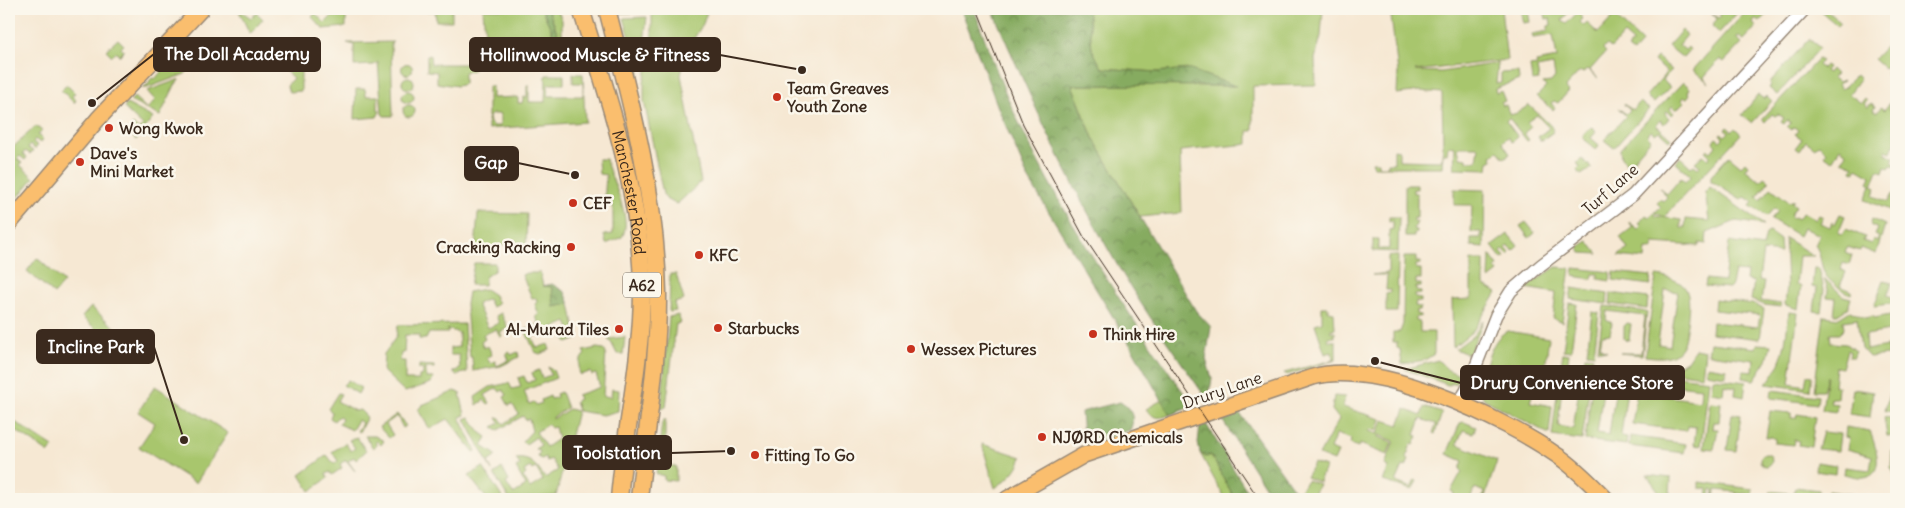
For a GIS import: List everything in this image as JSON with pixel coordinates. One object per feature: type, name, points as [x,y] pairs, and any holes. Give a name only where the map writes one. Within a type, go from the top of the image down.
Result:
[{"type":"highway","name":"Manchester Road","points":[[581,9],[623,150],[634,203],[639,245],[642,290],[640,333],[619,499]]},
{"type":"highway","name":"Manchester Road","points":[[607,9],[636,124],[654,237],[658,294],[656,339],[639,499]]},
{"type":"highway","points":[[639,245],[654,237]]},
{"type":"main road","points":[[9,224],[98,119],[202,9]]},
{"type":"main road","name":"Drury Lane","points":[[1007,499],[1084,455],[1323,374],[1350,374],[1384,379],[1458,404],[1515,430],[1549,450],[1571,466],[1606,499]]},
{"type":"street","name":"Turf Lane","points":[[1458,404],[1466,390],[1496,315],[1511,291],[1541,265],[1634,194],[1805,9]]},
{"type":"green space","points":[[238,9],[251,18],[257,13],[263,19],[250,34]]},
{"type":"green space","points":[[339,9],[346,9],[346,27],[323,29],[312,17],[315,13],[325,23]]},
{"type":"green space","points":[[348,9],[433,9],[433,11],[348,14]]},
{"type":"green space","points":[[435,9],[452,9],[452,21],[436,21]]},
{"type":"green space","points":[[483,9],[542,9],[555,38],[545,59],[487,60]]},
{"type":"green space","points":[[542,9],[548,9],[558,35],[555,38]]},
{"type":"green space","points":[[548,9],[557,9],[562,20],[562,45],[555,38],[558,34]]},
{"type":"green space","points":[[615,9],[647,9],[647,13],[616,13]]},
{"type":"green space","points":[[652,9],[708,9],[703,24],[686,51],[681,75],[701,182],[677,204],[667,200],[663,194],[644,101],[644,82],[652,44]]},
{"type":"green space","points":[[961,9],[974,9],[1013,111],[1038,162],[1079,234],[1123,304],[1193,406],[1170,415],[1132,348],[1028,178],[999,110]]},
{"type":"green space","points":[[992,9],[1088,9],[1092,49],[1102,68],[1157,72],[1188,69],[1236,86],[1072,85],[1093,138],[1196,311],[1211,327],[1206,359],[1212,379],[1208,401],[1140,302],[1101,237],[1051,141]]},
{"type":"green space","points":[[1088,9],[1323,9],[1321,36],[1315,59],[1316,85],[1253,86],[1253,131],[1248,131],[1248,144],[1180,151],[1182,213],[1140,217],[1093,138],[1072,85],[1233,86],[1188,69],[1157,72],[1101,68],[1092,49]]},
{"type":"green space","points":[[1390,9],[1501,9],[1507,60],[1415,71],[1441,72],[1498,63],[1496,84],[1501,83],[1501,73],[1518,72],[1519,80],[1495,89],[1496,93],[1501,91],[1505,101],[1501,103],[1503,106],[1506,105],[1510,115],[1529,105],[1552,127],[1553,132],[1541,141],[1538,137],[1549,128],[1537,115],[1527,122],[1531,127],[1524,133],[1529,140],[1527,141],[1509,118],[1506,121],[1518,137],[1512,142],[1508,137],[1502,142],[1510,154],[1504,158],[1498,151],[1491,156],[1493,160],[1489,162],[1488,169],[1454,168],[1455,147],[1448,146],[1447,154],[1443,154],[1442,167],[1374,167],[1372,162],[1378,162],[1378,166],[1388,166],[1388,163],[1394,163],[1394,149],[1399,150],[1399,160],[1441,161],[1443,147],[1442,93],[1420,91],[1397,94],[1398,72]],"holes":[[[1458,147],[1479,147],[1477,161],[1467,161],[1467,158],[1460,157]]]},
{"type":"green space","points":[[1520,9],[1528,10],[1530,22],[1523,23]]},
{"type":"green space","points":[[1544,9],[1571,9],[1562,20],[1566,24],[1580,10],[1583,12],[1580,16],[1583,19],[1580,22],[1584,26],[1587,23],[1598,33],[1614,16],[1642,42],[1633,52],[1628,48],[1633,42],[1624,34],[1611,48],[1607,45],[1603,49],[1606,52],[1590,70],[1598,78],[1587,69],[1582,73],[1580,71],[1565,87],[1569,91],[1558,103],[1554,101],[1551,103],[1555,108],[1553,110],[1537,96],[1546,87],[1543,83],[1551,82],[1555,77],[1553,65],[1537,68],[1539,80],[1532,81],[1530,66],[1537,65],[1536,62],[1557,58],[1553,35],[1533,38],[1532,34],[1548,31],[1548,26],[1551,25],[1550,18],[1546,19]]},
{"type":"green space","points":[[1714,9],[1720,13],[1721,9],[1725,11],[1735,9],[1738,12],[1719,33],[1712,26],[1717,19],[1710,12],[1718,18],[1721,16]]},
{"type":"green space","points":[[1748,9],[1772,9],[1760,22],[1756,19],[1753,23],[1756,27],[1744,40],[1738,36],[1736,38],[1742,43],[1724,62],[1720,59],[1704,77],[1709,83],[1693,70]]},
{"type":"green space","points":[[1818,9],[1826,9],[1841,23],[1838,26]]},
{"type":"green space","points":[[647,17],[642,61],[637,79],[634,51],[624,18]]},
{"type":"green space","points":[[1682,30],[1687,35],[1679,45],[1685,50],[1688,47],[1690,50],[1683,58],[1668,46]]},
{"type":"green space","points":[[1896,35],[1896,54],[1884,68],[1874,59]]},
{"type":"green space","points":[[118,39],[124,45],[121,48],[124,51],[119,56],[116,52],[112,56],[106,50]]},
{"type":"green space","points":[[287,39],[299,49],[308,39],[314,45],[314,48],[301,49],[301,91],[289,92],[287,85],[293,78],[280,66],[281,60],[286,54],[279,47]]},
{"type":"green space","points":[[1809,39],[1820,48],[1777,95],[1769,88],[1771,85],[1769,83]]},
{"type":"green space","points":[[393,42],[391,44],[393,116],[384,116],[382,114],[378,62],[374,65],[354,66],[354,45],[347,43]]},
{"type":"green space","points":[[181,47],[197,62],[185,74],[147,88],[142,88],[150,83],[149,81],[152,78],[155,79],[162,71],[160,69]]},
{"type":"green space","points":[[427,55],[430,55],[431,64],[470,64],[470,55],[472,55],[473,70],[464,72],[464,84],[457,86],[437,83],[437,72],[427,71]]},
{"type":"green space","points":[[1657,57],[1672,70],[1662,80],[1670,87],[1654,103],[1646,96],[1667,72],[1654,61]]},
{"type":"green space","points":[[1818,59],[1822,61],[1818,65],[1822,69],[1825,65],[1828,67],[1825,71],[1828,73],[1831,69],[1836,74],[1832,77],[1838,82],[1843,80],[1838,85],[1842,89],[1856,75],[1860,79],[1849,94],[1861,103],[1865,98],[1867,100],[1864,104],[1868,107],[1871,103],[1875,106],[1873,109],[1877,112],[1881,107],[1884,110],[1891,101],[1889,109],[1893,110],[1896,104],[1896,144],[1894,144],[1891,152],[1886,150],[1885,153],[1894,157],[1892,162],[1896,164],[1896,167],[1891,165],[1889,168],[1885,166],[1883,172],[1878,170],[1872,186],[1876,188],[1873,196],[1888,202],[1892,194],[1896,196],[1896,204],[1892,211],[1865,200],[1871,185],[1868,183],[1871,176],[1857,168],[1855,172],[1852,171],[1854,166],[1842,161],[1847,153],[1840,148],[1832,161],[1824,155],[1827,152],[1819,144],[1815,148],[1806,141],[1799,151],[1795,148],[1802,139],[1795,134],[1798,130],[1794,127],[1791,130],[1787,127],[1791,123],[1787,120],[1784,124],[1781,122],[1784,118],[1778,114],[1775,116],[1772,114],[1765,122],[1762,119]]},
{"type":"green space","points":[[1896,59],[1894,70],[1896,71],[1896,79],[1886,74]]},
{"type":"green space","points":[[407,63],[413,69],[407,75],[401,69]]},
{"type":"green space","points":[[573,74],[583,74],[585,122],[488,129],[488,86],[492,86],[492,98],[518,97],[518,103],[522,103],[524,97],[527,97],[527,85],[529,85],[529,102],[545,102],[546,75],[564,75],[564,84],[548,84],[548,96],[583,96],[583,83],[573,83]],"holes":[[[492,114],[500,114],[500,126],[493,126],[490,123],[489,117]]]},
{"type":"green space","points":[[408,77],[414,83],[408,89],[402,83]]},
{"type":"green space","points":[[180,79],[175,85],[160,116],[130,101],[134,97],[147,109],[155,100],[147,91]]},
{"type":"green space","points":[[1683,82],[1690,88],[1688,92],[1690,94],[1687,98],[1684,97],[1682,100],[1684,102],[1676,110],[1672,106],[1670,109],[1674,113],[1672,115],[1667,111],[1665,114],[1669,118],[1664,124],[1660,120],[1656,125],[1671,138],[1669,140],[1659,131],[1655,134],[1651,131],[1647,135],[1651,139],[1629,165],[1621,158],[1620,149]]},
{"type":"green space","points":[[67,85],[75,93],[72,96],[76,100],[74,103],[61,90]]},
{"type":"green space","points":[[356,89],[365,89],[366,96],[378,96],[378,110],[380,111],[377,117],[355,119]]},
{"type":"green space","points":[[408,91],[414,97],[408,103],[402,97]]},
{"type":"green space","points":[[1758,95],[1764,99],[1767,96],[1772,101],[1752,123],[1742,115]]},
{"type":"green space","points":[[1640,102],[1649,109],[1614,148],[1604,140],[1626,116],[1618,108],[1626,114],[1630,110],[1623,104],[1633,110]]},
{"type":"green space","points":[[127,104],[153,118],[136,140],[126,131],[128,129],[132,132],[134,129],[131,126],[133,124],[139,130],[143,126],[124,108]]},
{"type":"green space","points":[[409,105],[415,111],[409,117],[403,111]]},
{"type":"green space","points":[[36,126],[42,131],[38,135],[43,140],[40,143],[35,139],[33,142],[38,146],[35,149],[30,145],[28,148],[33,151],[30,154],[25,151],[23,154],[27,157],[25,160],[20,156],[17,159],[22,163],[20,165],[34,178],[9,208],[9,151]]},
{"type":"green space","points":[[1591,127],[1596,132],[1591,138],[1599,145],[1596,150],[1582,137]]},
{"type":"green space","points":[[1727,127],[1732,131],[1735,128],[1741,134],[1664,217],[1656,213],[1655,216],[1681,220],[1681,228],[1685,228],[1686,219],[1709,221],[1705,192],[1710,187],[1764,225],[1736,221],[1707,233],[1706,244],[1699,243],[1699,246],[1653,243],[1652,249],[1646,249],[1645,259],[1618,256],[1628,249],[1620,237],[1633,227],[1629,222],[1638,229],[1642,225],[1639,223],[1646,215],[1649,217],[1661,207],[1657,203],[1660,199],[1663,201],[1667,197],[1660,188],[1667,194],[1681,178],[1685,182],[1691,176],[1676,163],[1680,157],[1691,167],[1694,165],[1698,168],[1700,166],[1695,162],[1703,155],[1708,159],[1710,156],[1705,151],[1707,149],[1711,152],[1716,146],[1713,142],[1716,138],[1720,141],[1723,138],[1721,133],[1725,136],[1729,132],[1725,129]]},
{"type":"green space","points":[[1729,156],[1741,166],[1745,162],[1748,165],[1745,169],[1760,181],[1764,177],[1769,181],[1757,197],[1761,200],[1771,188],[1789,202],[1794,200],[1792,203],[1796,206],[1790,216],[1793,218],[1798,219],[1803,212],[1816,220],[1819,215],[1823,217],[1820,223],[1830,227],[1832,222],[1835,224],[1840,214],[1845,216],[1838,233],[1843,234],[1846,229],[1865,237],[1863,241],[1871,244],[1873,239],[1877,241],[1879,237],[1875,235],[1878,229],[1870,225],[1872,219],[1885,225],[1876,254],[1861,248],[1860,251],[1847,247],[1845,252],[1852,255],[1849,265],[1843,263],[1841,269],[1846,272],[1840,286],[1852,291],[1851,294],[1828,279],[1824,272],[1815,245],[1820,235],[1803,228],[1799,236],[1771,219],[1778,211],[1774,208],[1767,216],[1750,206],[1753,202],[1745,197],[1741,200],[1711,181],[1711,176]]},
{"type":"green space","points":[[598,159],[606,159],[620,198],[625,219],[625,229],[622,237],[606,244],[604,235],[613,234],[613,206],[604,205],[606,175],[599,174]]},
{"type":"green space","points":[[1582,159],[1592,168],[1581,175],[1577,170],[1580,167],[1577,163]]},
{"type":"green space","points":[[1405,185],[1417,185],[1417,189],[1413,189],[1413,193],[1417,193],[1417,218],[1414,218],[1414,222],[1417,222],[1414,229],[1417,230],[1417,233],[1414,233],[1414,237],[1405,237]]},
{"type":"green space","points":[[1454,189],[1485,190],[1484,247],[1471,246],[1471,238],[1481,238],[1481,232],[1471,232],[1472,205],[1454,205]]},
{"type":"green space","points":[[478,213],[527,214],[526,251],[511,250],[510,245],[498,245],[497,250],[487,247],[487,250],[475,250]]},
{"type":"green space","points":[[1389,217],[1399,217],[1398,252],[1373,251],[1373,239],[1378,239],[1378,249],[1389,249],[1389,230],[1393,229],[1393,221],[1389,221]]},
{"type":"green space","points":[[1526,222],[1535,233],[1529,238],[1520,226]]},
{"type":"green space","points":[[1769,232],[1780,240],[1781,253],[1763,251],[1759,280],[1764,281],[1761,301],[1781,304],[1781,307],[1764,305],[1751,300],[1754,282],[1746,280],[1747,272],[1735,271],[1732,285],[1729,288],[1705,286],[1706,279],[1724,281],[1729,242],[1763,247],[1766,234]]},
{"type":"green space","points":[[1508,234],[1518,246],[1513,251],[1508,246],[1506,248],[1510,253],[1508,255],[1503,250],[1501,252],[1505,257],[1502,259],[1492,246]]},
{"type":"green space","points":[[1785,238],[1814,256],[1799,256],[1796,285],[1801,286],[1798,309],[1785,305],[1787,285]]},
{"type":"green space","points":[[1588,241],[1598,254],[1581,253],[1578,247]]},
{"type":"green space","points":[[1490,255],[1498,266],[1495,268],[1498,272],[1489,279]]},
{"type":"green space","points":[[1388,256],[1398,256],[1397,312],[1386,312],[1386,294],[1390,293],[1390,290],[1386,290],[1387,275],[1372,275],[1388,273]]},
{"type":"green space","points":[[1404,257],[1416,257],[1416,262],[1421,262],[1421,264],[1416,265],[1416,269],[1421,269],[1421,279],[1416,279],[1416,284],[1421,284],[1421,287],[1416,287],[1416,291],[1421,292],[1421,294],[1415,295],[1415,298],[1421,299],[1421,302],[1416,302],[1415,306],[1420,307],[1420,310],[1416,310],[1416,314],[1420,315],[1420,317],[1416,317],[1416,321],[1420,322],[1420,332],[1434,332],[1434,354],[1425,360],[1402,364],[1400,349],[1397,348],[1397,342],[1393,342],[1393,332],[1400,332],[1403,324]]},
{"type":"green space","points":[[37,258],[64,282],[54,294],[27,271]]},
{"type":"green space","points":[[1471,260],[1484,260],[1484,285],[1497,293],[1473,331],[1453,347],[1452,300],[1471,299]]},
{"type":"green space","points":[[474,263],[495,263],[495,270],[485,277],[484,285],[470,285]]},
{"type":"green space","points":[[1556,267],[1570,268],[1562,322],[1553,318],[1556,293],[1525,288]]},
{"type":"green space","points":[[1574,268],[1611,272],[1610,281],[1598,279],[1598,274],[1593,274],[1592,279],[1573,276]]},
{"type":"green space","points":[[1814,268],[1819,268],[1824,289],[1821,312],[1814,311],[1817,288],[1812,287]]},
{"type":"green space","points":[[1614,272],[1651,276],[1650,285],[1613,280]]},
{"type":"green space","points":[[526,273],[540,273],[543,286],[552,287],[554,307],[570,304],[577,339],[567,343],[564,336],[572,333],[567,322],[532,337],[537,348],[548,344],[550,350],[540,354],[535,352],[525,330],[539,324],[536,316],[539,315],[535,304],[537,302],[536,298],[532,298],[522,275]]},
{"type":"green space","points":[[670,274],[676,274],[684,300],[674,303],[676,311],[669,312]]},
{"type":"green space","points":[[1656,276],[1668,278],[1682,285],[1688,296],[1689,304],[1683,344],[1676,353],[1668,356],[1645,356]],"holes":[[[1665,290],[1678,292],[1670,346],[1658,344]]]},
{"type":"green space","points":[[1824,278],[1843,296],[1851,298],[1848,308],[1839,314],[1834,314],[1836,298],[1827,297],[1828,289]]},
{"type":"green space","points":[[1884,280],[1892,283],[1887,295],[1896,299],[1896,303],[1874,306]]},
{"type":"green space","points":[[552,284],[565,292],[570,304],[554,307],[552,287],[543,286]]},
{"type":"green space","points":[[1572,288],[1608,294],[1607,304],[1570,299]]},
{"type":"green space","points":[[485,289],[494,295],[498,304],[492,307],[488,299],[477,304],[488,328],[499,323],[496,316],[501,313],[508,328],[500,332],[502,336],[500,337],[496,329],[483,335],[485,339],[481,342],[484,348],[488,346],[492,355],[487,357],[490,363],[495,361],[497,366],[509,360],[506,353],[509,351],[511,355],[518,352],[519,357],[501,366],[473,371],[472,357],[470,357],[466,304],[468,292]]},
{"type":"green space","points":[[1611,293],[1648,298],[1647,309],[1610,304]]},
{"type":"green space","points":[[1715,299],[1752,304],[1764,309],[1760,339],[1711,333],[1712,322],[1758,327],[1760,315],[1714,310]]},
{"type":"green space","points":[[1569,303],[1577,304],[1571,351],[1563,350]]},
{"type":"green space","points":[[1604,306],[1647,312],[1642,355],[1620,353],[1641,353],[1645,316],[1607,311],[1606,320],[1612,323],[1610,334],[1602,335],[1600,348],[1607,351],[1598,350]]},
{"type":"green space","points":[[91,307],[125,336],[116,347],[82,317]]},
{"type":"green space","points":[[1322,307],[1328,307],[1328,311],[1334,312],[1335,329],[1331,329],[1331,332],[1335,332],[1335,337],[1328,337],[1329,341],[1336,341],[1336,360],[1287,375],[1284,373],[1333,360],[1332,352],[1325,354],[1315,324],[1322,322]]},
{"type":"green space","points":[[1850,311],[1865,318],[1896,314],[1896,326],[1889,327],[1890,331],[1865,335],[1866,350],[1887,346],[1888,355],[1869,357],[1861,348],[1857,319],[1843,321],[1844,329],[1839,334],[1830,334],[1831,343],[1846,344],[1855,351],[1854,357],[1849,357],[1850,352],[1847,350],[1842,368],[1836,367],[1834,386],[1838,387],[1837,398],[1831,398],[1830,403],[1837,404],[1836,412],[1822,410],[1827,376],[1823,391],[1814,391],[1824,316],[1839,318]]},
{"type":"green space","points":[[1592,312],[1599,313],[1594,354],[1587,353]]},
{"type":"green space","points":[[1789,312],[1798,313],[1789,383],[1805,386],[1807,375],[1812,376],[1810,390],[1766,384],[1773,375],[1784,350]]},
{"type":"green space","points":[[678,315],[681,323],[676,324],[666,407],[661,409],[669,317]]},
{"type":"green space","points":[[1483,321],[1470,353],[1467,354],[1455,349],[1474,335]]},
{"type":"green space","points":[[1627,323],[1631,324],[1629,340],[1624,339],[1624,326]]},
{"type":"green space","points":[[464,324],[467,372],[457,375],[452,372],[460,369],[459,355],[450,355],[450,348],[459,347],[459,333],[448,329],[448,333],[429,333],[426,339],[419,339],[419,335],[405,335],[404,353],[401,353],[400,361],[405,361],[405,380],[419,380],[419,376],[423,375],[423,369],[419,369],[419,365],[434,366],[434,368],[426,368],[426,378],[434,378],[431,383],[405,392],[383,371],[384,354],[396,337],[398,325]]},
{"type":"green space","points":[[1508,331],[1549,338],[1542,389],[1534,389],[1530,402],[1552,406],[1549,434],[1484,399],[1479,389],[1492,348],[1496,341]]},
{"type":"green space","points":[[625,337],[623,354],[617,354],[608,339]]},
{"type":"green space","points":[[1710,343],[1756,348],[1757,344],[1771,345],[1767,360],[1754,380],[1742,378],[1743,371],[1753,372],[1754,360],[1708,354]]},
{"type":"green space","points":[[597,348],[603,349],[606,353],[603,396],[611,397],[612,389],[619,390],[618,411],[603,415],[578,411],[575,401],[579,399],[577,395],[600,387],[596,374],[592,375],[590,372],[580,375],[579,369],[580,361],[585,354],[583,351]]},
{"type":"green space","points":[[1695,349],[1705,351],[1702,376],[1668,371],[1687,361]]},
{"type":"green space","points":[[1563,353],[1569,354],[1565,384],[1558,383]]},
{"type":"green space","points":[[1585,356],[1593,357],[1589,387],[1581,386]]},
{"type":"green space","points":[[1438,360],[1448,370],[1459,375],[1458,382],[1448,385],[1405,369]]},
{"type":"green space","points":[[1595,364],[1601,366],[1603,375],[1611,375],[1620,366],[1637,368],[1634,387],[1627,386],[1621,436],[1627,437],[1626,445],[1585,440]],"holes":[[[1605,378],[1617,380],[1609,435],[1597,433]]]},
{"type":"green space","points":[[1707,366],[1726,369],[1725,376],[1706,373]]},
{"type":"green space","points":[[548,367],[553,370],[556,378],[524,391],[529,404],[534,402],[536,405],[542,403],[541,400],[550,396],[551,399],[557,397],[556,394],[561,392],[567,408],[553,417],[553,419],[569,409],[577,411],[556,496],[509,499],[494,474],[502,468],[509,481],[506,483],[513,494],[526,486],[516,468],[520,465],[516,459],[530,461],[545,478],[558,470],[551,459],[547,461],[545,457],[542,459],[538,457],[540,451],[535,449],[541,445],[536,437],[526,444],[522,442],[532,431],[529,419],[526,420],[523,416],[498,430],[493,427],[500,423],[497,418],[499,417],[504,424],[519,414],[512,404],[509,406],[504,397],[507,395],[503,390],[500,392],[497,388],[485,395],[490,403],[488,404],[484,400],[477,405],[475,397],[490,387],[509,383],[512,389],[521,387],[518,378],[524,376],[527,383],[535,380],[532,373],[539,370],[542,378],[551,375]],"holes":[[[548,424],[551,428],[555,427],[558,439],[546,447],[536,432]],[[530,467],[532,470],[536,468],[543,480],[530,488],[523,477],[526,474],[524,471]]]},
{"type":"green space","points":[[1639,371],[1709,380],[1701,446],[1694,445],[1696,427],[1688,426],[1687,431],[1632,424],[1637,392],[1700,401],[1701,388],[1638,380]]},
{"type":"green space","points":[[1713,378],[1746,382],[1744,397],[1735,395],[1736,387],[1724,385],[1723,394],[1711,392]]},
{"type":"green space","points":[[348,380],[361,388],[358,394],[343,385]]},
{"type":"green space","points":[[155,386],[228,433],[196,483],[139,447],[155,423],[138,412]]},
{"type":"green space","points":[[1558,386],[1562,386],[1558,426],[1573,429],[1579,389],[1589,390],[1582,440],[1552,436]]},
{"type":"green space","points":[[1853,389],[1873,392],[1870,417],[1849,414]]},
{"type":"green space","points":[[1772,390],[1818,396],[1817,404],[1771,398]]},
{"type":"green space","points":[[1890,390],[1896,391],[1896,412],[1885,411]]},
{"type":"green space","points":[[455,391],[460,393],[465,415],[460,417],[476,451],[474,452],[448,419],[430,429],[418,410],[422,405]]},
{"type":"green space","points":[[338,393],[341,394],[337,401],[355,411],[360,410],[367,417],[359,432],[357,431],[362,423],[358,420],[352,430],[339,424],[342,418],[339,416],[334,421],[330,418],[332,412],[328,409]]},
{"type":"green space","points":[[1334,396],[1345,397],[1343,407],[1381,419],[1377,431],[1370,429],[1369,431],[1378,434],[1383,420],[1399,425],[1405,409],[1421,416],[1424,407],[1442,413],[1435,434],[1433,433],[1436,424],[1421,419],[1415,435],[1418,436],[1414,445],[1411,444],[1406,458],[1409,460],[1406,467],[1403,466],[1396,482],[1411,488],[1415,480],[1417,481],[1412,490],[1383,481],[1389,467],[1385,465],[1394,441],[1379,435],[1379,437],[1392,442],[1387,455],[1360,444],[1358,447],[1350,444],[1351,439],[1336,434],[1330,449],[1338,452],[1334,461],[1319,455],[1339,419],[1332,410]]},
{"type":"green space","points":[[1162,400],[1170,415],[1156,417],[1151,415],[1146,409]]},
{"type":"green space","points":[[1120,402],[1130,410],[1133,421],[1130,430],[1084,446],[1081,412]]},
{"type":"green space","points":[[1710,402],[1721,403],[1719,422],[1713,422],[1712,429],[1718,429],[1714,449],[1704,448]]},
{"type":"green space","points":[[1238,411],[1301,499],[1273,499],[1221,418]]},
{"type":"green space","points":[[1770,411],[1791,413],[1791,418],[1796,418],[1797,414],[1815,417],[1811,447],[1798,445],[1799,441],[1794,440],[1793,445],[1775,443],[1775,439],[1771,437],[1766,438]]},
{"type":"green space","points":[[397,414],[406,426],[403,428],[397,416],[386,424],[393,435],[389,438],[379,427]]},
{"type":"green space","points":[[1732,414],[1741,415],[1736,451],[1727,450]]},
{"type":"green space","points":[[470,417],[480,432],[487,437],[482,446],[495,454],[495,457],[488,462],[492,471],[465,419]]},
{"type":"green space","points":[[1884,417],[1896,419],[1896,437],[1887,436]]},
{"type":"green space","points":[[9,418],[53,447],[49,453],[9,426]]},
{"type":"green space","points":[[665,419],[665,466],[676,466],[676,481],[664,480],[664,476],[656,474],[662,422]]},
{"type":"green space","points":[[1464,422],[1476,427],[1473,433],[1463,430],[1457,444],[1497,461],[1484,499],[1482,499],[1484,492],[1475,488],[1470,499],[1452,499],[1454,493],[1451,491],[1462,471],[1460,469],[1463,461],[1447,454],[1460,423]]},
{"type":"green space","points":[[1206,424],[1252,499],[1235,499],[1211,455],[1206,457],[1200,453],[1198,443],[1200,425]]},
{"type":"green space","points":[[1846,427],[1870,431],[1877,457],[1875,470],[1871,475],[1857,477],[1844,474],[1845,467],[1870,470],[1872,456],[1847,449],[1849,438],[1845,437]]},
{"type":"green space","points":[[1823,432],[1840,434],[1838,451],[1818,449]]},
{"type":"green space","points":[[365,436],[375,436],[384,441],[381,445],[377,441],[375,443],[377,445],[373,448]]},
{"type":"green space","points":[[1630,436],[1686,444],[1684,453],[1629,446]]},
{"type":"green space","points":[[357,437],[366,451],[356,460],[354,457],[348,461],[355,471],[346,460],[340,464],[342,468],[332,475],[330,472],[326,474],[328,478],[310,491],[300,475],[327,455],[334,464],[338,461],[332,452],[345,443],[351,451],[355,448],[349,440]]},
{"type":"green space","points":[[982,444],[1022,457],[1012,475],[995,488]]},
{"type":"green space","points":[[1892,451],[1896,451],[1896,477],[1891,468]]},
{"type":"green space","points":[[1200,453],[1206,457],[1211,455],[1235,499],[1225,499]]},
{"type":"green space","points":[[1766,454],[1772,460],[1766,466],[1760,460]]},
{"type":"green space","points":[[1816,462],[1836,465],[1835,474],[1815,471]]},
{"type":"green space","points":[[1314,463],[1325,467],[1319,482],[1306,477]]},
{"type":"green space","points":[[483,467],[503,499],[487,499],[469,476]]},
{"type":"green space","points":[[1647,475],[1671,478],[1670,495],[1705,499],[1664,499]]},
{"type":"green space","points":[[1307,480],[1319,484],[1312,499],[1301,499],[1298,492]]},
{"type":"green space","points":[[1699,482],[1753,489],[1752,495],[1743,493],[1740,499],[1741,494],[1738,493],[1735,499],[1736,492],[1716,490],[1713,499],[1714,490],[1711,489],[1710,499],[1707,499],[1708,489],[1699,488]]},
{"type":"green space","points":[[1795,487],[1819,490],[1818,498],[1809,496],[1808,499],[1793,499]]},
{"type":"green space","points":[[1771,491],[1790,493],[1789,499],[1770,497]]},
{"type":"green space","points":[[1828,491],[1886,499],[1827,499]]},
{"type":"tram line","points":[[977,9],[1023,124],[1084,237],[1259,499]]},
{"type":"place","name":"Hollinwood Muscle & Fitness","points":[[802,70]]},
{"type":"place","name":"Team Greaves Youth Zone","points":[[777,97]]},
{"type":"place","name":"The Doll Academy","points":[[92,103]]},
{"type":"place","name":"Wong Kwok","points":[[109,128]]},
{"type":"place","name":"Dave's Mini Market","points":[[80,162]]},
{"type":"place","name":"Gap","points":[[575,175]]},
{"type":"place","name":"CEF","points":[[573,203]]},
{"type":"place","name":"Cracking Racking","points":[[571,247]]},
{"type":"place","name":"KFC","points":[[699,255]]},
{"type":"place","name":"Starbucks","points":[[718,328]]},
{"type":"place","name":"Al-Murad Tiles","points":[[619,329]]},
{"type":"place","name":"Think Hire","points":[[1093,334]]},
{"type":"place","name":"Wessex Pictures","points":[[911,349]]},
{"type":"place","name":"Drury Convenience Store","points":[[1375,361]]},
{"type":"place","name":"NJØRD Chemicals","points":[[1042,437]]},
{"type":"place","name":"Incline Park","points":[[184,440]]},
{"type":"place","name":"Toolstation","points":[[731,451]]},
{"type":"place","name":"Fitting To Go","points":[[755,455]]}]
